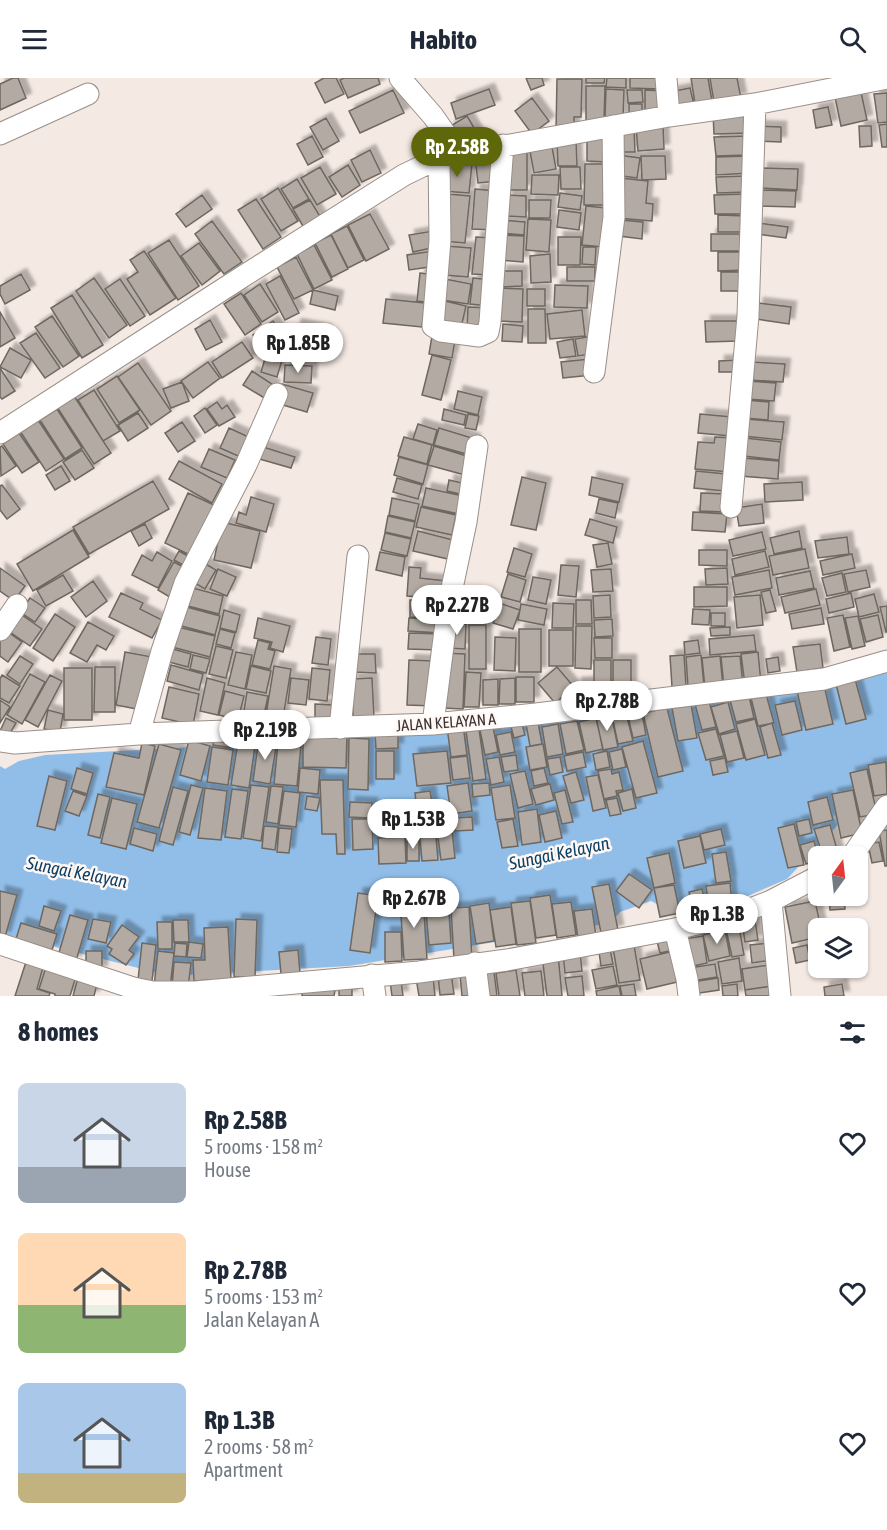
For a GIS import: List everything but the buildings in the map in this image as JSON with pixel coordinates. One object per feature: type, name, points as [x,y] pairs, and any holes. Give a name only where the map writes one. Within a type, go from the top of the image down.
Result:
[{"type":"street","points":[[400,78],[433,116],[459,153]]},
{"type":"street","points":[[666,78],[669,116]]},
{"type":"street","points":[[0,433],[404,175],[439,158],[669,116],[755,104],[887,78]]},
{"type":"street","points":[[0,134],[88,94]]},
{"type":"street","points":[[731,507],[748,316],[755,104]]},
{"type":"street","points":[[594,372],[614,217],[613,126]]},
{"type":"street","points":[[439,158],[440,240],[433,326],[441,331],[485,335],[490,322],[503,145]]},
{"type":"street","points":[[139,734],[162,651],[185,582],[246,465],[277,394]]},
{"type":"street","points":[[433,724],[448,607],[466,522],[477,446]]},
{"type":"street","points":[[340,728],[358,556]]},
{"type":"street","points":[[0,630],[17,605]]},
{"type":"street","name":"JALAN KELAYAN A","points":[[0,741],[15,743],[106,742],[139,734],[433,724],[774,686],[824,678],[887,662]]},
{"type":"street","points":[[859,846],[887,806]]},
{"type":"street","points":[[0,945],[52,954],[133,988],[161,992],[373,986],[419,972],[507,960],[675,929],[735,915],[771,902],[808,882]]},
{"type":"street","points":[[771,902],[780,996]]},
{"type":"street","points":[[675,929],[689,996]]},
{"type":"street","points":[[475,963],[479,996]]},
{"type":"water","name":"Sungai Kelayan","points":[[887,671],[887,782],[867,794],[818,846],[808,846],[808,857],[787,879],[741,899],[672,912],[651,901],[620,912],[611,923],[349,966],[170,976],[0,933],[0,766],[5,769],[19,761],[45,755],[377,737]]}]
